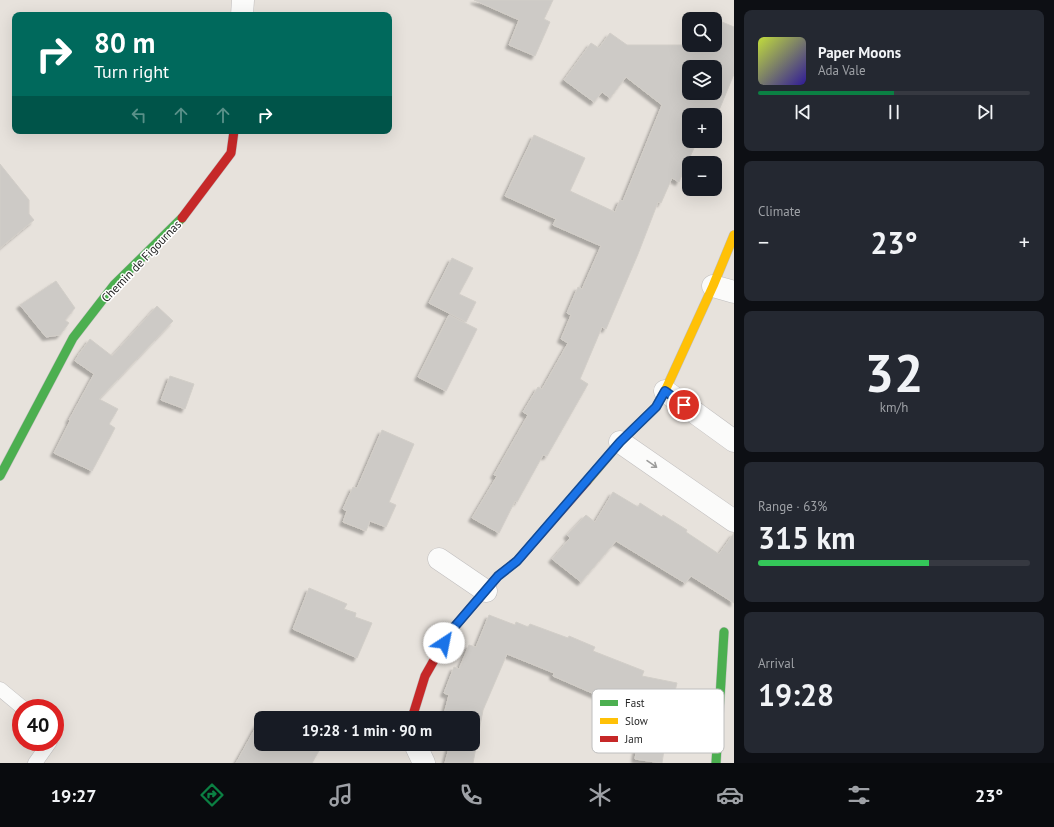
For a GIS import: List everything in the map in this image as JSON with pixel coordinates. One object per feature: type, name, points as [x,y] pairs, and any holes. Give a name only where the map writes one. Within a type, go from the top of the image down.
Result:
[{"type":"street","points":[[242,12],[243,0]]},
{"type":"street","name":"Chemin de Figournas","points":[[0,476],[73,338],[114,285],[186,214],[231,153],[234,134]]},
{"type":"street","points":[[414,711],[425,676],[450,632],[498,576],[517,561],[620,442],[656,407],[665,391],[713,286],[734,235]]},
{"type":"street","points":[[713,286],[734,292]]},
{"type":"street","points":[[665,391],[734,441]]},
{"type":"street","points":[[620,442],[734,521]]},
{"type":"street","points":[[438,560],[486,591]]},
{"type":"street","points":[[721,689],[724,632]]},
{"type":"street","points":[[418,751],[424,763]]},
{"type":"street","points":[[716,763],[717,753]]},
{"type":"lane","points":[[0,689],[12,699]]},
{"type":"lane","points":[[35,763],[44,751]]},
{"type":"building","points":[[474,0],[553,0],[544,19],[550,22],[535,56],[509,45],[519,20]]},
{"type":"building","points":[[722,22],[734,27],[734,74],[720,108],[682,108],[682,148],[694,148],[690,156],[682,156],[682,175],[679,182],[672,178],[661,203],[658,202],[606,329],[602,327],[580,379],[588,384],[547,456],[543,455],[517,502],[515,501],[499,533],[472,518],[497,476],[494,475],[528,415],[523,412],[538,387],[542,389],[568,343],[561,339],[571,315],[567,313],[578,287],[582,289],[601,246],[553,225],[556,219],[505,196],[534,135],[585,158],[570,191],[615,212],[620,200],[623,201],[662,105],[626,77],[610,98],[602,92],[594,102],[564,80],[591,43],[599,48],[610,33],[627,45],[682,45],[682,52],[722,52]]},
{"type":"building","points":[[0,164],[29,200],[29,214],[34,220],[0,248]]},
{"type":"building","points":[[452,258],[473,268],[459,294],[476,302],[466,322],[429,303]]},
{"type":"building","points":[[56,281],[75,308],[65,320],[69,323],[60,335],[46,337],[20,305]]},
{"type":"building","points":[[157,306],[173,321],[99,399],[118,409],[109,424],[115,428],[92,471],[54,453],[70,421],[69,420],[94,374],[75,361],[79,354],[90,339],[112,356]]},
{"type":"building","points":[[449,315],[477,329],[446,391],[418,377]]},
{"type":"building","points":[[170,376],[194,384],[185,409],[161,400]]},
{"type":"building","points":[[382,430],[414,444],[389,502],[396,505],[386,527],[370,521],[366,531],[343,522],[347,511],[343,509],[353,487],[357,488]]},
{"type":"building","points":[[613,492],[638,507],[640,503],[662,517],[663,515],[687,530],[686,532],[719,554],[734,533],[734,603],[691,576],[685,583],[616,541],[581,582],[552,559],[570,538],[567,535],[586,515],[595,522]]},
{"type":"building","points":[[309,588],[347,604],[344,609],[356,613],[355,617],[372,623],[357,658],[293,629]]},
{"type":"building","points":[[489,615],[515,625],[516,622],[528,627],[530,624],[568,638],[569,636],[595,647],[593,651],[644,671],[642,676],[677,683],[676,689],[592,689],[592,693],[553,676],[554,673],[507,654],[483,710],[480,726],[480,711],[445,711],[449,695],[444,693],[454,667],[459,669],[469,645],[476,647]]},
{"type":"building","points":[[254,731],[254,751],[319,751],[312,763],[236,763]]},
{"type":"building","points":[[448,751],[475,751],[473,763],[445,763]]},
{"type":"building","points":[[636,753],[664,753],[662,763],[635,759]]},
{"type":"traffic: fast","points":[[0,476],[73,338],[114,285],[182,218]]},
{"type":"traffic: fast","points":[[721,689],[724,632]]},
{"type":"traffic: fast","points":[[716,763],[717,753]]},
{"type":"traffic: slow","points":[[587,481],[620,442],[656,407],[665,391],[713,286],[734,235]]},
{"type":"traffic: jam","points":[[182,218],[231,153],[234,134]]},
{"type":"traffic: jam","points":[[414,711],[425,676],[450,632],[498,576],[517,561],[587,481]]},
{"type":"route","points":[[444,643],[450,632],[498,576],[517,561],[620,442],[656,407],[665,391],[684,405]]}]
